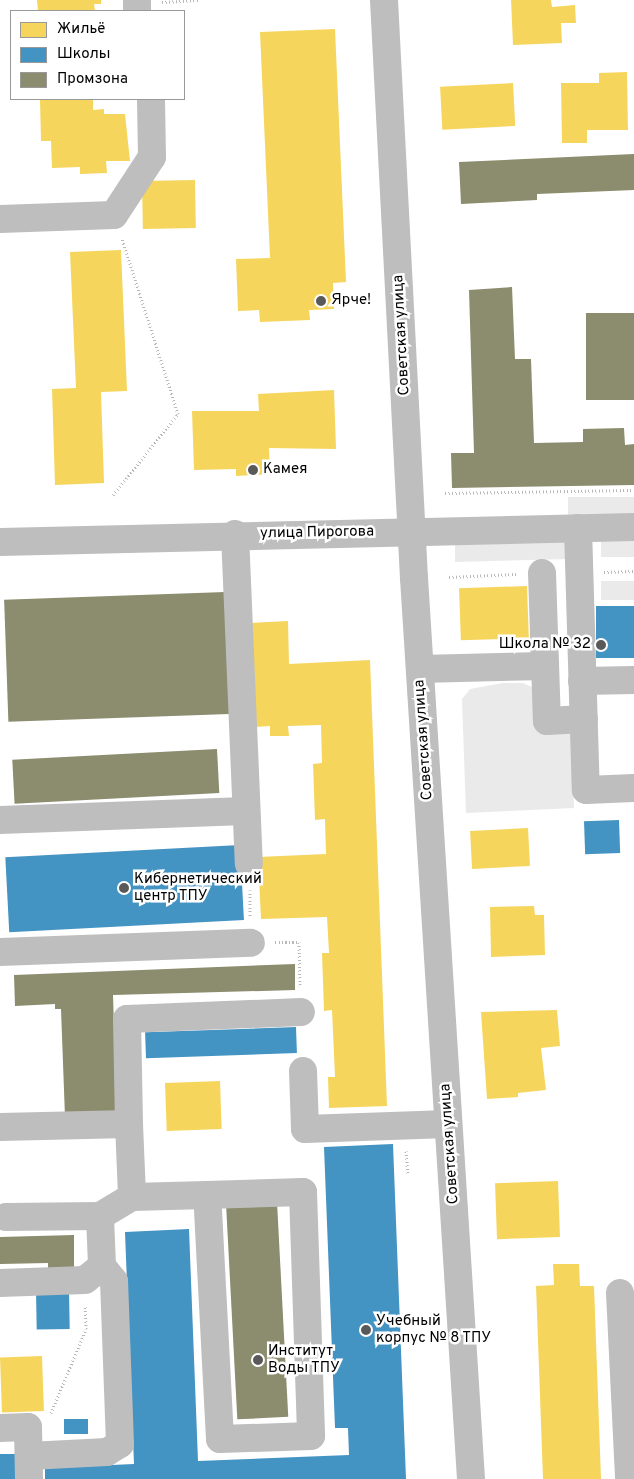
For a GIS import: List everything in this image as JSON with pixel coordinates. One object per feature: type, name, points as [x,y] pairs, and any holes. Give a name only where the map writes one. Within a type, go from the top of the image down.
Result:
[{"type":"street","name":"Советская улица","points":[[384,0],[420,670],[471,1479]]},
{"type":"street","points":[[0,219],[114,214],[152,157],[151,100]]},
{"type":"street","name":"улица Пирогова","points":[[0,542],[235,534],[634,527]]},
{"type":"street","points":[[578,528],[586,790],[634,788]]},
{"type":"street","points":[[235,534],[244,810],[249,864]]},
{"type":"street","points":[[542,573],[547,721],[584,719]]},
{"type":"street","points":[[420,670],[546,666]]},
{"type":"street","points":[[582,681],[634,680]]},
{"type":"street","points":[[0,820],[244,810]]},
{"type":"street","points":[[0,952],[251,943]]},
{"type":"street","points":[[132,1197],[127,1018],[301,1012]]},
{"type":"street","points":[[303,1071],[305,1129],[448,1124]]},
{"type":"street","points":[[0,1127],[129,1124]]},
{"type":"street","points":[[6,1217],[100,1216],[132,1197],[303,1192],[311,1436],[220,1439],[207,1195]]},
{"type":"street","points":[[93,1273],[100,1216]]},
{"type":"street","points":[[0,1283],[93,1273],[114,1282],[120,1444],[107,1452],[29,1468],[28,1427],[0,1428]]},
{"type":"street","points":[[620,1293],[630,1408],[629,1479]]},
{"type":"path","points":[[137,5],[199,0]]},
{"type":"path","points":[[113,495],[178,414],[114,214]]},
{"type":"path","points":[[445,493],[634,490]]},
{"type":"path","points":[[249,864],[251,943],[298,942],[301,1012]]},
{"type":"path","points":[[405,1145],[408,1175]]},
{"type":"path","points":[[28,1427],[45,1426],[86,1329],[93,1273]]},
{"type":"shaded area","points":[[568,497],[634,497],[634,519],[568,519]]},
{"type":"shaded area","points":[[601,538],[634,538],[634,557],[601,557]]},
{"type":"shaded area","points":[[562,541],[566,543],[570,559],[455,562],[455,543]]},
{"type":"shaded area","points":[[601,581],[634,581],[634,600],[601,600]]},
{"type":"shaded area","points":[[503,683],[523,683],[534,688],[571,725],[574,808],[466,813],[462,699],[470,689]]},
{"type":"building: Жильё","points":[[37,0],[101,0],[101,4],[94,4],[95,10],[38,10]]},
{"type":"building: Жильё","points":[[511,0],[551,0],[552,7],[575,5],[576,23],[561,23],[562,43],[513,45]]},
{"type":"building: Жильё","points":[[335,29],[346,282],[333,283],[334,309],[309,310],[310,320],[260,322],[259,310],[238,311],[236,259],[270,258],[260,32]]},
{"type":"building: Жильё","points":[[627,72],[628,130],[587,130],[587,143],[562,143],[561,83],[599,83],[599,73]]},
{"type":"building: Жильё","points":[[513,83],[515,126],[442,130],[440,87]]},
{"type":"building: Жильё","points":[[40,100],[93,100],[93,110],[104,109],[104,114],[125,114],[130,161],[106,161],[107,173],[80,174],[80,167],[52,168],[51,141],[41,141]]},
{"type":"building: Жильё","points":[[195,180],[196,228],[143,229],[142,181]]},
{"type":"building: Жильё","points":[[121,250],[127,391],[101,392],[104,483],[55,485],[52,389],[76,388],[70,252]]},
{"type":"building: Жильё","points":[[334,390],[336,449],[269,448],[270,474],[236,476],[236,469],[194,470],[192,411],[259,411],[258,394]]},
{"type":"building: Жильё","points":[[527,586],[529,638],[461,640],[459,588]]},
{"type":"building: Жильё","points":[[288,621],[289,664],[370,660],[387,1106],[329,1108],[328,1077],[335,1077],[332,1010],[324,1011],[322,953],[329,953],[327,917],[261,919],[258,857],[326,854],[325,819],[315,820],[313,764],[322,763],[321,725],[288,726],[289,736],[270,736],[270,726],[253,727],[249,623]]},
{"type":"building: Жильё","points":[[528,828],[530,866],[472,869],[470,831]]},
{"type":"building: Жильё","points":[[534,906],[535,915],[544,915],[545,955],[491,957],[490,907]]},
{"type":"building: Жильё","points":[[557,1010],[560,1046],[541,1048],[546,1090],[518,1093],[518,1097],[487,1099],[481,1012]]},
{"type":"building: Жильё","points":[[220,1081],[222,1129],[167,1131],[165,1083]]},
{"type":"building: Жильё","points":[[558,1181],[560,1237],[497,1239],[495,1183]]},
{"type":"building: Жильё","points":[[553,1264],[579,1264],[580,1286],[594,1286],[601,1479],[543,1479],[536,1286],[554,1285]]},
{"type":"building: Жильё","points":[[42,1356],[44,1411],[2,1412],[0,1357]]},
{"type":"building: Школы","points":[[596,606],[634,606],[634,658],[596,658]]},
{"type":"building: Школы","points":[[619,820],[620,853],[585,854],[584,821]]},
{"type":"building: Школы","name":"Кибернетический центр ТПУ","points":[[240,845],[244,920],[9,932],[5,857]]},
{"type":"building: Школы","points":[[296,1027],[297,1053],[146,1058],[145,1032]]},
{"type":"building: Школы","name":"Учебный корпус № 8 ТПУ","points":[[393,1144],[406,1479],[45,1479],[45,1468],[134,1464],[125,1232],[189,1229],[198,1461],[349,1455],[348,1428],[335,1428],[324,1147]]},
{"type":"building: Школы","points":[[69,1289],[70,1329],[37,1330],[36,1290]]},
{"type":"building: Школы","points":[[64,1419],[88,1419],[88,1434],[64,1434]]},
{"type":"building: Школы","points":[[0,1454],[15,1454],[15,1479],[0,1479]]},
{"type":"building: Промзона","points":[[634,154],[634,190],[537,194],[537,200],[461,204],[459,162]]},
{"type":"building: Промзона","points":[[512,287],[515,359],[531,359],[534,443],[583,442],[583,429],[624,428],[625,445],[634,444],[634,485],[452,488],[451,453],[474,453],[469,290]]},
{"type":"building: Промзона","points":[[586,313],[634,313],[634,400],[586,400]]},
{"type":"building: Промзона","points":[[225,592],[229,714],[8,722],[4,600]]},
{"type":"building: Промзона","points":[[217,749],[219,793],[15,804],[12,760]]},
{"type":"building: Промзона","points":[[295,964],[295,990],[113,995],[117,1116],[65,1117],[61,1009],[55,1009],[55,1004],[15,1006],[14,975]]},
{"type":"building: Промзона","points":[[277,1202],[288,1417],[237,1419],[226,1205]]},
{"type":"building: Промзона","points":[[74,1235],[74,1276],[48,1276],[48,1263],[0,1264],[0,1237]]},
{"type":"place","name":"Ярче!","points":[[321,301]]},
{"type":"place","name":"Камея","points":[[253,470]]},
{"type":"place","name":"Школа № 32","points":[[601,645]]},
{"type":"place","name":"Кибернетический центр ТПУ","points":[[124,888]]},
{"type":"place","name":"Учебный корпус № 8 ТПУ","points":[[366,1330]]},
{"type":"place","name":"Институт Воды ТПУ","points":[[258,1360]]}]
